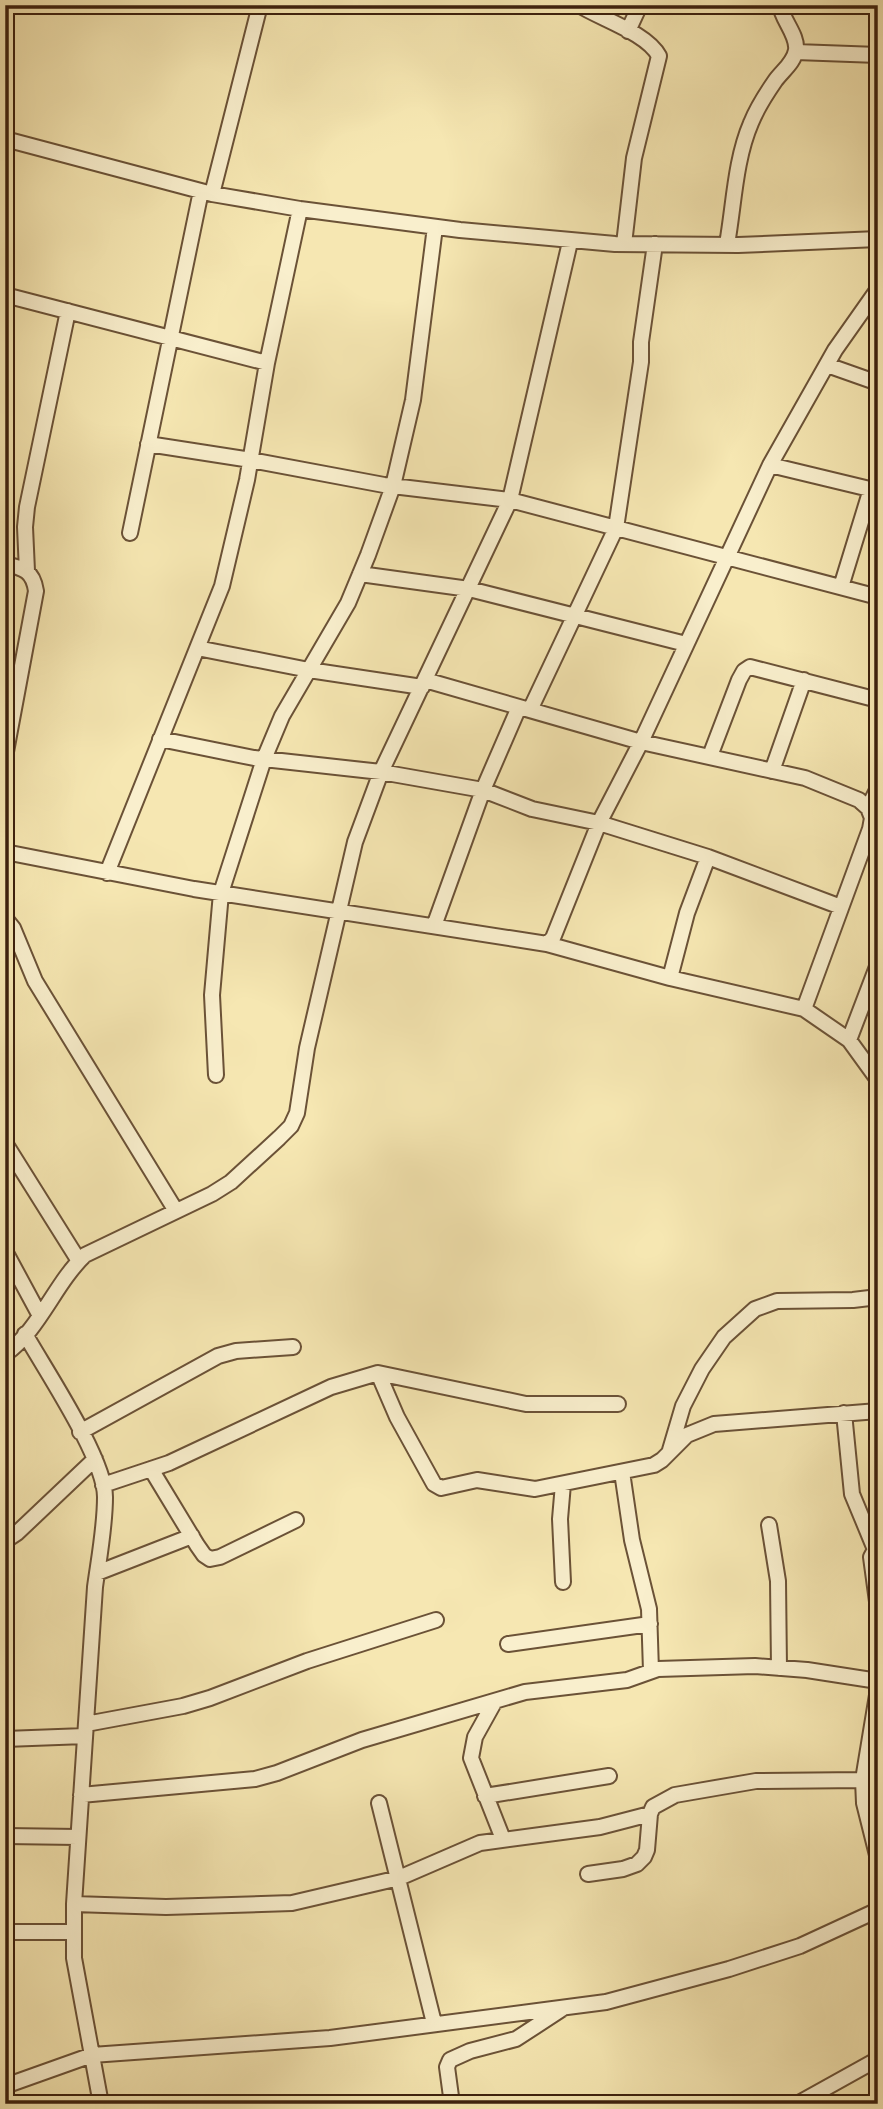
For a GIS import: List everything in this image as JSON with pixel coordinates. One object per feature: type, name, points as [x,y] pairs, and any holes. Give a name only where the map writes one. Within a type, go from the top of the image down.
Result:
[{"type":"street","points":[[130,533],[169,337],[260,5]]},
{"type":"street","points":[[579,5],[628,31],[655,50],[659,56],[634,158],[624,244]]},
{"type":"street","points":[[628,31],[640,5]]},
{"type":"street","points":[[727,244],[744,139],[760,103],[777,78],[790,65],[796,52],[796,42],[781,14],[780,5]]},
{"type":"street","points":[[796,52],[878,55]]},
{"type":"street","points":[[6,142],[207,192],[300,209],[435,227],[570,242],[624,244],[878,239]]},
{"type":"street","points":[[107,873],[222,586],[251,460],[267,363],[300,209]]},
{"type":"street","points":[[216,1075],[212,995],[221,893],[264,759],[282,716],[348,603],[393,486],[413,400],[435,227]]},
{"type":"street","points":[[5,1354],[25,1334],[85,1255],[212,1194],[231,1182],[291,1126],[297,1113],[307,1048],[355,842],[381,772],[510,500],[570,242]]},
{"type":"street","points":[[434,926],[483,790],[575,614],[616,527],[642,362],[640,342],[655,244]]},
{"type":"street","points":[[547,944],[553,938],[599,822],[641,742],[770,465],[827,365],[878,289]]},
{"type":"street","points":[[5,295],[267,363]]},
{"type":"street","points":[[27,571],[27,507],[68,311]]},
{"type":"street","points":[[827,365],[878,383]]},
{"type":"street","points":[[148,444],[393,486],[510,500],[878,597]]},
{"type":"street","points":[[770,465],[874,490],[841,587]]},
{"type":"street","points":[[5,564],[27,571],[34,579],[36,591],[5,757]]},
{"type":"street","points":[[360,574],[468,589],[686,644]]},
{"type":"street","points":[[197,648],[309,670],[423,683],[525,708],[641,742],[805,778],[859,800],[869,808],[872,818],[870,829],[804,1009]]},
{"type":"street","points":[[710,756],[744,671],[750,667],[878,700]]},
{"type":"street","points":[[772,771],[804,680]]},
{"type":"street","points":[[160,739],[264,759],[381,772],[483,790],[532,809],[599,822],[708,857],[841,907]]},
{"type":"street","points":[[869,808],[878,788]]},
{"type":"street","points":[[5,852],[107,873],[337,913],[547,944],[670,978],[804,1009],[849,1040],[878,1080]]},
{"type":"street","points":[[670,978],[687,912],[708,857]]},
{"type":"street","points":[[5,918],[13,928],[35,981],[176,1211]]},
{"type":"street","points":[[849,1040],[878,964]]},
{"type":"street","points":[[5,1143],[79,1261]]},
{"type":"street","points":[[5,1251],[39,1314]]},
{"type":"street","points":[[669,1453],[690,1388],[723,1337],[755,1309],[777,1301],[878,1297]]},
{"type":"street","points":[[25,1334],[94,1459],[105,1495],[85,1730],[74,1904],[74,1958],[101,2104]]},
{"type":"street","points":[[80,1432],[218,1356],[236,1351],[293,1347]]},
{"type":"street","points":[[378,1373],[397,1417],[437,1487],[477,1480],[535,1489],[654,1465],[687,1435],[714,1424],[878,1411]]},
{"type":"street","points":[[103,1485],[151,1469],[238,1432],[331,1387],[378,1373],[526,1404],[618,1404]]},
{"type":"street","points":[[844,1413],[852,1494],[876,1545],[871,1557],[878,1609]]},
{"type":"street","points":[[5,1541],[17,1533],[94,1459]]},
{"type":"street","points":[[151,1469],[204,1555],[210,1559],[220,1557],[296,1520]]},
{"type":"street","points":[[622,1472],[632,1540],[646,1587],[650,1624],[650,1671]]},
{"type":"street","points":[[563,1484],[560,1519],[564,1582]]},
{"type":"street","points":[[769,1525],[778,1581],[779,1668]]},
{"type":"street","points":[[97,1573],[192,1536]]},
{"type":"street","points":[[5,1739],[85,1730],[183,1706],[307,1661],[436,1620]]},
{"type":"street","points":[[508,1644],[650,1624]]},
{"type":"street","points":[[81,1795],[256,1779],[362,1740],[525,1692],[627,1680],[650,1671],[677,1668],[779,1668],[878,1681]]},
{"type":"street","points":[[878,1689],[863,1780],[864,1803],[878,1859]]},
{"type":"street","points":[[495,1701],[475,1737],[471,1758],[503,1839]]},
{"type":"street","points":[[485,1796],[609,1776]]},
{"type":"street","points":[[588,1874],[637,1864],[648,1850],[650,1814],[653,1807],[675,1795],[756,1781],[863,1780]]},
{"type":"street","points":[[379,1803],[435,2023]]},
{"type":"street","points":[[74,1904],[194,1907],[292,1903],[399,1878],[463,1849],[503,1839],[600,1827],[650,1814]]},
{"type":"street","points":[[5,1836],[78,1837]]},
{"type":"street","points":[[5,2086],[92,2055],[330,2038],[606,2002],[729,1969],[800,1946],[878,1910]]},
{"type":"street","points":[[5,1932],[74,1932]]},
{"type":"street","points":[[452,2104],[447,2067],[450,2060],[470,2051],[516,2039],[566,2007]]},
{"type":"street","points":[[797,2104],[821,2098],[878,2059]]}]
